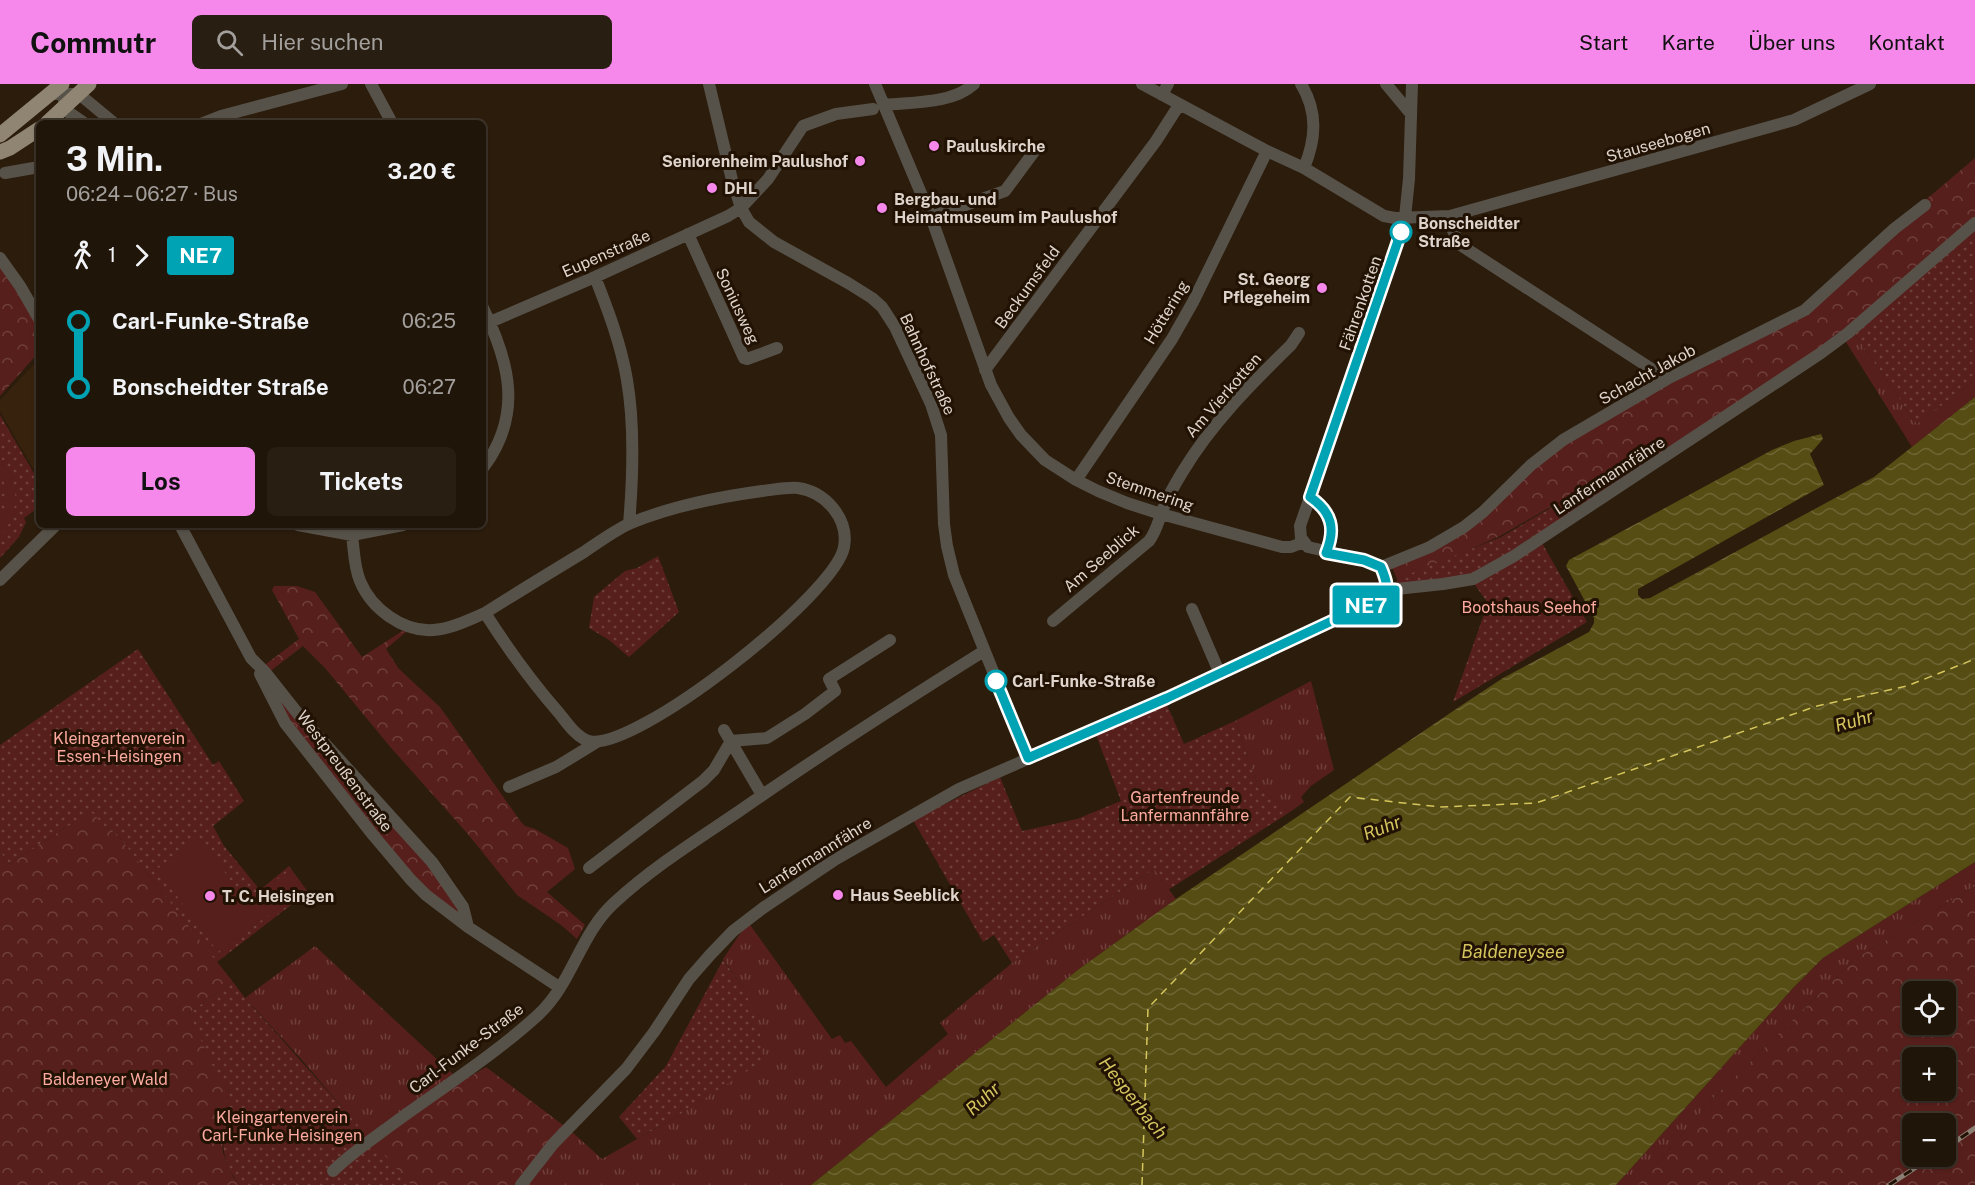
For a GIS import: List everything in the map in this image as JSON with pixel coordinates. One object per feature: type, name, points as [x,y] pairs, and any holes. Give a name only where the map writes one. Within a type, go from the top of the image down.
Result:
[{"type":"main road","points":[[49,120],[68,92]]},
{"type":"main road","points":[[0,135],[68,92]]},
{"type":"main road","points":[[0,152],[36,131]]},
{"type":"street","points":[[211,120],[342,84]]},
{"type":"street","points":[[371,84],[390,120]]},
{"type":"street","name":"Bahnhofstraße","points":[[710,84],[727,161],[741,208],[749,222],[764,236],[872,298],[882,307],[895,327],[931,404],[941,435],[946,546],[954,575],[1028,758]]},
{"type":"street","name":"Stemmering","points":[[875,84],[879,107],[931,217],[985,370],[1009,418],[1045,460],[1076,480],[1126,503],[1161,514],[1282,547],[1291,547],[1302,538]]},
{"type":"street","name":"Eupenstraße","points":[[486,323],[595,278],[741,208],[778,167],[803,126],[829,116],[938,99],[964,92],[974,84]]},
{"type":"street","points":[[1142,84],[1165,90],[1179,105],[1304,168],[1384,216],[1395,218],[1450,216],[1451,226],[1459,244],[1667,379]]},
{"type":"street","points":[[1301,84],[1311,103],[1315,124],[1311,152],[1304,168]]},
{"type":"street","points":[[1386,84],[1411,114]]},
{"type":"street","name":"Fährenkotten","points":[[1302,538],[1300,526],[1405,217],[1409,179],[1412,84]]},
{"type":"street","name":"Stauseebogen","points":[[1450,216],[1794,120],[1870,84]]},
{"type":"street","points":[[68,92],[82,120]]},
{"type":"street","points":[[68,92],[110,120]]},
{"type":"street","name":"Beckumsfeld","points":[[985,370],[1156,141],[1179,105]]},
{"type":"street","points":[[931,217],[1005,192],[1036,149]]},
{"type":"street","name":"Höttering","points":[[1076,480],[1183,320],[1267,151]]},
{"type":"street","points":[[5,172],[36,167]]},
{"type":"street","name":"Schacht Jakob","points":[[1381,567],[1430,547],[1464,528],[1531,465],[1563,440],[1667,379],[1805,310],[1894,229],[1926,205]]},
{"type":"street","name":"Lanfermannfähre","points":[[522,1185],[553,1144],[626,1069],[689,980],[733,931],[836,859],[959,789],[1220,674],[1382,597],[1387,590],[1473,579],[1514,556],[1821,353],[1848,333],[1975,223]]},
{"type":"street","name":"Soniusweg","points":[[688,234],[744,358],[747,359],[777,348]]},
{"type":"street","points":[[0,258],[36,314]]},
{"type":"street","points":[[595,278],[615,333],[627,379],[632,433],[629,524]]},
{"type":"street","points":[[486,323],[501,348],[506,367],[508,403],[502,433],[495,451],[486,464]]},
{"type":"street","name":"Am Vierkotten","points":[[1161,514],[1174,486],[1206,436],[1291,345],[1299,333]]},
{"type":"street","points":[[351,535],[359,578],[364,591],[374,603],[391,618],[413,627],[433,630],[461,623],[485,613],[629,524],[672,509],[729,497],[797,488],[825,499],[835,509],[843,526],[844,548],[839,562],[823,583],[738,662],[659,714],[623,734],[597,742],[556,767],[509,787]]},
{"type":"street","points":[[1310,497],[1321,505],[1332,528],[1333,535],[1328,550]]},
{"type":"street","name":"Am Seeblick","points":[[1053,621],[1149,541],[1155,533],[1161,514]]},
{"type":"street","points":[[0,580],[53,528]]},
{"type":"street","name":"Westpreußenstraße","points":[[182,528],[285,723],[394,862],[426,895],[468,927],[559,987]]},
{"type":"street","points":[[314,528],[351,535],[387,528]]},
{"type":"street","points":[[1302,538],[1308,547],[1328,550],[1381,567],[1388,582],[1387,590]]},
{"type":"street","points":[[1192,609],[1220,674]]},
{"type":"street","points":[[485,613],[520,667],[569,726],[584,739],[597,742]]},
{"type":"street","points":[[731,741],[767,738],[805,714],[835,691],[829,679],[890,640]]},
{"type":"street","name":"Carl-Funke-Straße","points":[[333,1171],[380,1133],[508,1041],[544,1008],[600,917],[658,867],[762,795],[984,651]]},
{"type":"street","name":"Westpreußenstraße","points":[[251,658],[299,715],[425,854],[463,907],[468,927]]},
{"type":"street","points":[[724,730],[762,795]]},
{"type":"street","points":[[589,868],[703,781],[714,770],[731,741]]},
{"type":"street","points":[[426,895],[443,879]]},
{"type":"shaded area","points":[[36,362],[36,474],[0,411],[0,400]]},
{"type":"green space","points":[[1975,158],[1975,220],[1847,330],[1573,514],[1561,501],[1500,536],[1440,563],[1397,579],[1388,558],[1410,552],[1479,514],[1567,436],[1790,315]]},
{"type":"green space","points":[[1975,228],[1975,380],[1917,424],[1854,333]]},
{"type":"green space","points":[[0,268],[36,324],[36,355],[0,396]]},
{"type":"green space","points":[[1854,333],[1917,424],[1975,380],[1975,397],[1912,447],[1846,342]]},
{"type":"green space","points":[[0,415],[36,477],[36,509],[24,518],[26,522],[19,537],[0,558]]},
{"type":"green space","points":[[0,457],[14,487],[15,507],[0,537],[0,522],[5,509],[6,497],[0,471]]},
{"type":"green space","points":[[1561,502],[1573,514],[1472,576],[1397,587],[1397,579],[1501,537]]},
{"type":"green space","name":"Bootshaus Seehof","points":[[1542,543],[1587,622],[1453,702],[1488,603],[1472,581]]},
{"type":"green space","points":[[658,556],[679,612],[629,657],[609,640],[589,628],[594,597],[625,571],[637,568]]},
{"type":"green space","points":[[274,586],[297,586],[315,592],[362,657],[404,630],[406,632],[386,649],[399,669],[440,707],[521,822],[568,848],[575,869],[547,892],[585,925],[577,939],[561,925],[517,895],[467,833],[392,749],[325,668],[303,646],[268,673],[262,667],[299,639],[272,590]]},
{"type":"green space","name":"Kleingartenverein Essen-Heisingen","points":[[138,649],[213,765],[219,761],[244,801],[213,826],[224,846],[260,890],[289,866],[308,892],[217,962],[117,834],[103,825],[93,813],[66,827],[9,864],[0,851],[0,745]]},
{"type":"green space","points":[[266,674],[427,861],[464,919],[430,894],[398,858],[287,717]]},
{"type":"green space","points":[[1311,681],[1334,770],[1311,786],[1301,797],[1304,802],[1290,812],[1259,788],[1235,721]]},
{"type":"green space","name":"Gartenfreunde Lanfermannfähre","points":[[1167,705],[1184,744],[1235,721],[1259,788],[1290,812],[1168,890],[1154,869],[1012,963],[994,935],[983,942],[913,820],[1000,777],[1022,831],[1077,819],[1121,801],[1096,735]]},
{"type":"green space","name":"Baldeneyer Wald","points":[[93,812],[103,825],[117,834],[233,982],[189,1013],[229,1087],[222,1139],[223,1153],[233,1177],[240,1185],[0,1185],[0,851],[9,864]]},
{"type":"green space","name":"T. C. Heisingen","points":[[200,838],[247,903],[290,870],[304,889],[218,952],[157,869]]},
{"type":"green space","points":[[1975,862],[1975,886],[1855,959],[1716,1095],[1638,1185],[1616,1185],[1793,988],[1823,958]]},
{"type":"green space","points":[[1154,869],[1176,899],[1079,969],[811,1185],[526,1185],[571,1131],[602,1159],[674,1118],[762,1061],[744,989],[723,959],[748,922],[832,1039],[840,1035],[845,1043],[851,1041],[886,1087],[948,1034],[940,1023],[1012,963]]},
{"type":"green space","points":[[1975,886],[1975,1185],[1638,1185],[1716,1095],[1855,959]]},
{"type":"green space","points":[[315,946],[455,1076],[370,1140],[302,1060],[245,998]]},
{"type":"green space","points":[[723,960],[744,989],[759,1026],[763,1061],[637,1139],[619,1117],[666,1066]]},
{"type":"green space","name":"Kleingartenverein Carl-Funke Heisingen","points":[[233,982],[411,1185],[240,1185],[232,1174],[224,1150],[223,1125],[229,1087],[219,1080],[189,1013]]},
{"type":"green space","points":[[486,1067],[567,1128],[520,1185],[411,1185],[371,1141],[407,1114]]},
{"type":"water","name":"Baldeneysee","points":[[1975,397],[1975,862],[1823,958],[1793,988],[1616,1185],[811,1185],[1079,969],[1176,899],[1503,678],[1589,632],[1594,618],[1566,566],[1569,560],[1772,450],[1821,434],[1823,439],[1810,454],[1824,485],[1638,589],[1638,595],[1642,599],[1650,598],[1874,477]]},
{"type":"ferry route","points":[[1142,1185],[1148,1008],[1350,797],[1440,807],[1536,803],[1817,706],[1907,686],[1975,659]]},
{"type":"railway","points":[[1956,1141],[1975,1128]]},
{"type":"railway","points":[[1889,1185],[1916,1167]]},
{"type":"bus line","name":"NE7","points":[[996,681],[1028,758],[1185,690],[1385,594],[1388,582],[1381,567],[1377,564],[1326,553],[1333,535],[1332,528],[1321,505],[1310,497],[1401,232]]},
{"type":"place","name":"Pauluskirche","points":[[934,146]]},
{"type":"place","name":"Seniorenheim Paulushof","points":[[860,161]]},
{"type":"place","name":"DHL","points":[[712,188]]},
{"type":"place","name":"Bergbau- und Heimatmuseum im Paulushof","points":[[882,208]]},
{"type":"place","name":"Bonscheidter Straße","points":[[1401,232]]},
{"type":"place","name":"St. Georg Pflegeheim","points":[[1322,288]]},
{"type":"place","name":"Carl-Funke-Straße","points":[[996,681]]},
{"type":"place","name":"Haus Seeblick","points":[[838,895]]},
{"type":"place","name":"T. C. Heisingen","points":[[210,896]]},
{"type":"water label","name":"Ruhr","points":[[1854,721]]},
{"type":"water label","name":"Ruhr","points":[[1382,828]]},
{"type":"water label","name":"Hesperbach","points":[[1133,1098]]},
{"type":"water label","name":"Ruhr","points":[[983,1099]]}]
